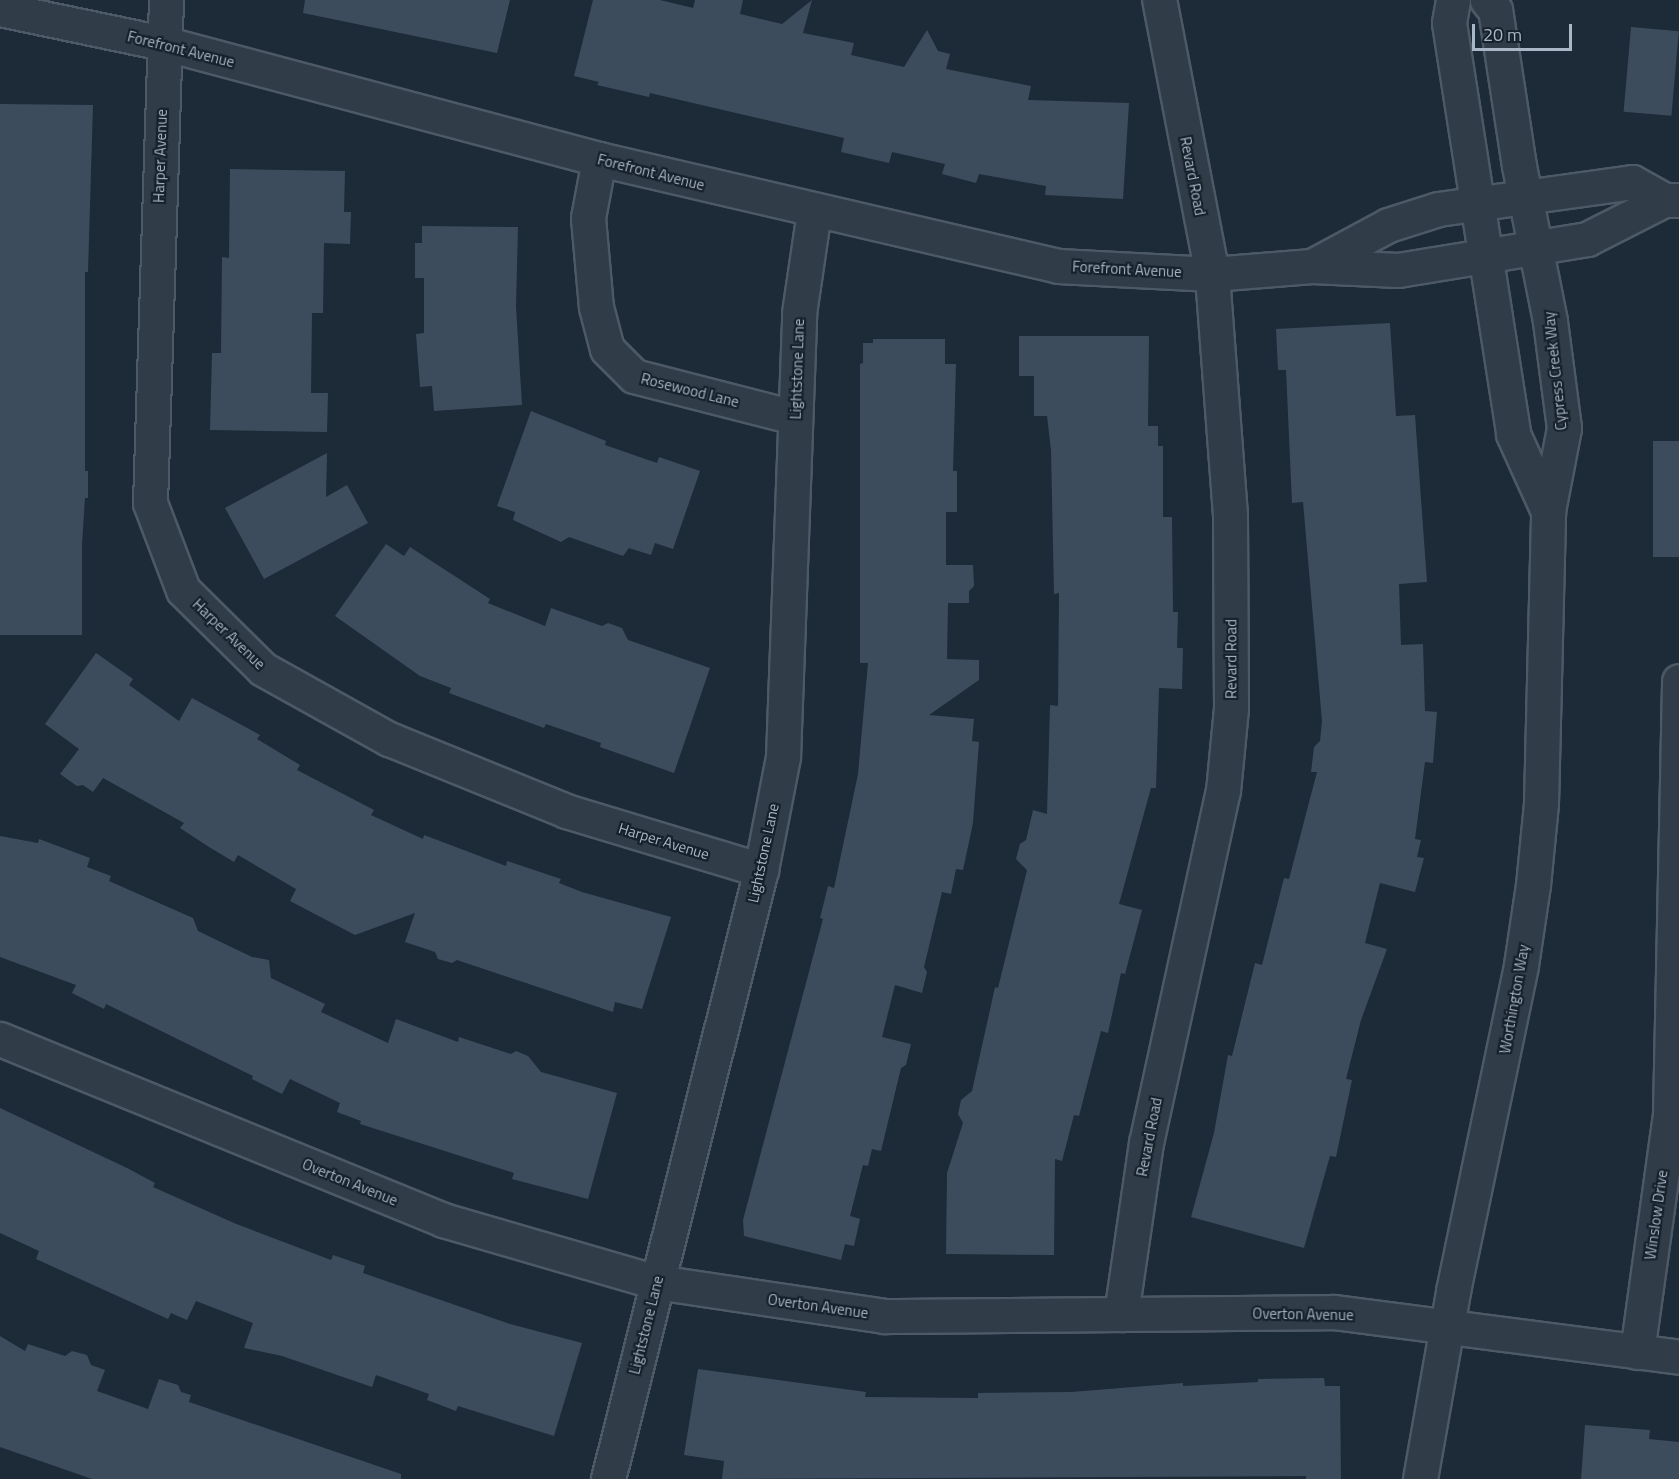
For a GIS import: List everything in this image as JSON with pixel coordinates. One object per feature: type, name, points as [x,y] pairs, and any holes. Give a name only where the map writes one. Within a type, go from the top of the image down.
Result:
[{"type":"street","name":"Harper Avenue","points":[[166,0],[150,503],[183,590],[263,669],[389,739],[566,811],[761,870]]},
{"type":"street","name":"Revard Road","points":[[1122,1314],[1146,1143],[1223,791],[1231,708],[1230,515],[1212,274],[1160,0]]},
{"type":"street","points":[[1453,0],[1449,23],[1474,204],[1513,434],[1548,511]]},
{"type":"street","name":"Cypress Creek Way","points":[[1487,0],[1495,10],[1526,197],[1550,321],[1564,428],[1548,511]]},
{"type":"street","name":"Forefront Avenue","points":[[0,9],[163,43],[599,159],[814,212],[1058,266],[1212,274],[1312,266],[1398,270],[1587,239],[1671,200]]},
{"type":"street","name":"Rosewood Lane","points":[[599,159],[588,218],[596,307],[608,349],[634,376],[795,417]]},
{"type":"street","name":"Forefront Avenue","points":[[1312,266],[1388,225],[1438,209],[1632,182],[1671,200]]},
{"type":"street","name":"Lightstone Lane","points":[[608,1479],[761,870],[783,758],[791,617],[799,313],[814,212]]},
{"type":"street","name":"Worthington Way","points":[[1420,1479],[1446,1325],[1490,1126],[1533,885],[1541,803],[1548,511]]},
{"type":"street","name":"Winslow Drive","points":[[1637,1352],[1670,1114],[1679,681]]},
{"type":"street","name":"Overton Avenue","points":[[0,1039],[443,1220],[657,1282],[884,1316],[1334,1312],[1446,1325],[1679,1358]]},
{"type":"building","points":[[305,0],[510,0],[497,53],[303,13]]},
{"type":"building","points":[[593,0],[660,0],[693,8],[695,0],[743,0],[740,14],[782,24],[812,0],[803,33],[854,43],[851,55],[904,67],[927,30],[938,51],[950,54],[946,69],[1031,86],[1028,100],[1129,103],[1123,199],[1045,195],[1046,186],[979,174],[976,183],[942,174],[945,164],[892,152],[889,163],[841,152],[844,138],[650,93],[649,97],[597,85],[599,82],[574,76]]},
{"type":"building","points":[[1631,27],[1679,31],[1671,116],[1624,112]]},
{"type":"building","points":[[0,104],[93,105],[88,272],[85,272],[85,471],[88,471],[88,498],[85,498],[82,544],[82,635],[0,635]]},
{"type":"building","points":[[230,169],[345,171],[344,212],[351,212],[350,244],[324,243],[323,313],[312,313],[311,393],[328,393],[327,432],[210,430],[212,353],[221,353],[222,257],[229,258]]},
{"type":"building","points":[[422,226],[518,227],[516,307],[522,405],[434,411],[432,386],[420,387],[416,334],[424,333],[424,278],[415,278],[415,243],[422,243]]},
{"type":"building","points":[[1390,323],[1396,416],[1415,415],[1427,582],[1399,584],[1401,645],[1423,644],[1425,711],[1437,712],[1433,763],[1425,762],[1415,839],[1421,840],[1417,857],[1424,858],[1415,892],[1380,883],[1365,943],[1387,949],[1361,1020],[1346,1079],[1352,1080],[1336,1157],[1330,1156],[1304,1248],[1191,1217],[1214,1133],[1228,1055],[1232,1056],[1255,963],[1262,965],[1284,878],[1289,879],[1317,772],[1311,772],[1314,747],[1320,741],[1322,721],[1303,502],[1292,503],[1286,370],[1278,370],[1276,329]]},
{"type":"building","points":[[1019,336],[1149,336],[1148,426],[1158,426],[1158,446],[1163,446],[1163,517],[1172,517],[1173,612],[1178,612],[1177,648],[1183,648],[1182,689],[1159,688],[1156,788],[1151,788],[1119,904],[1142,910],[1125,974],[1121,973],[1108,1033],[1101,1031],[1079,1116],[1074,1115],[1062,1161],[1055,1159],[1054,1255],[946,1254],[947,1173],[963,1123],[958,1114],[961,1100],[972,1091],[995,987],[998,988],[1027,870],[1016,859],[1020,844],[1026,840],[1033,810],[1047,814],[1050,705],[1058,706],[1059,593],[1054,594],[1051,450],[1047,416],[1034,416],[1034,376],[1019,376]]},
{"type":"building","points":[[873,339],[945,339],[945,364],[956,364],[953,471],[957,471],[957,512],[946,512],[946,565],[973,565],[974,586],[969,591],[969,603],[948,603],[947,659],[979,660],[979,680],[929,715],[974,719],[972,741],[979,742],[973,823],[963,870],[956,869],[951,894],[942,892],[924,967],[927,972],[922,993],[895,985],[882,1037],[911,1044],[906,1065],[901,1068],[881,1151],[872,1149],[868,1166],[863,1165],[850,1216],[860,1219],[854,1246],[845,1244],[841,1260],[744,1236],[743,1220],[823,919],[820,918],[828,886],[834,888],[858,774],[868,663],[860,663],[860,364],[863,363],[863,343],[873,343]]},
{"type":"building","points":[[531,411],[606,441],[605,445],[657,463],[659,457],[700,471],[673,549],[655,543],[651,555],[629,548],[623,556],[569,537],[561,542],[513,520],[515,512],[497,506]]},
{"type":"building","points":[[1653,441],[1679,441],[1679,557],[1653,557]]},
{"type":"building","points":[[327,453],[326,497],[347,485],[368,523],[264,579],[225,508]]},
{"type":"building","points":[[386,544],[404,556],[410,547],[490,599],[488,603],[545,626],[551,608],[602,626],[608,623],[622,628],[628,640],[710,668],[674,773],[600,747],[601,743],[546,724],[544,728],[449,693],[451,688],[420,676],[335,616]]},
{"type":"building","points":[[96,653],[133,679],[129,685],[179,721],[192,698],[260,735],[257,739],[300,765],[297,770],[374,810],[371,815],[423,839],[424,835],[506,866],[507,861],[561,879],[559,883],[582,892],[671,917],[642,1009],[615,1002],[613,1012],[457,960],[452,963],[438,959],[435,952],[405,942],[415,913],[355,935],[290,901],[296,889],[238,855],[234,862],[180,828],[184,823],[103,778],[93,792],[83,785],[77,786],[60,774],[79,749],[45,724]]},
{"type":"building","points":[[0,836],[38,843],[39,839],[90,858],[87,867],[111,876],[109,881],[193,918],[198,931],[252,957],[269,960],[271,978],[325,1004],[321,1012],[388,1043],[396,1019],[458,1042],[459,1037],[511,1054],[516,1051],[528,1056],[541,1072],[617,1093],[588,1199],[512,1179],[514,1173],[360,1124],[361,1121],[337,1112],[340,1103],[290,1079],[282,1094],[252,1079],[253,1076],[106,1004],[104,1009],[72,993],[76,985],[0,957]]},
{"type":"building","points":[[0,1108],[127,1168],[155,1183],[153,1187],[234,1223],[331,1260],[333,1255],[365,1266],[363,1273],[510,1324],[582,1343],[554,1436],[458,1406],[456,1411],[427,1400],[429,1394],[376,1375],[372,1387],[282,1356],[244,1348],[253,1323],[196,1301],[187,1320],[171,1313],[168,1319],[36,1259],[39,1251],[0,1233]]},
{"type":"building","points":[[0,1336],[25,1351],[28,1344],[65,1356],[72,1351],[87,1355],[91,1365],[105,1370],[97,1391],[148,1409],[159,1379],[178,1385],[181,1392],[191,1395],[189,1402],[401,1474],[401,1479],[92,1479],[0,1447]]},
{"type":"building","points":[[698,1369],[866,1392],[865,1397],[978,1398],[978,1393],[1071,1392],[1183,1383],[1183,1386],[1258,1382],[1258,1379],[1324,1378],[1325,1386],[1340,1386],[1341,1479],[1306,1479],[1306,1476],[722,1479],[724,1461],[684,1455]]},
{"type":"building","points":[[1585,1425],[1650,1430],[1649,1439],[1679,1442],[1679,1479],[1581,1479]]}]
